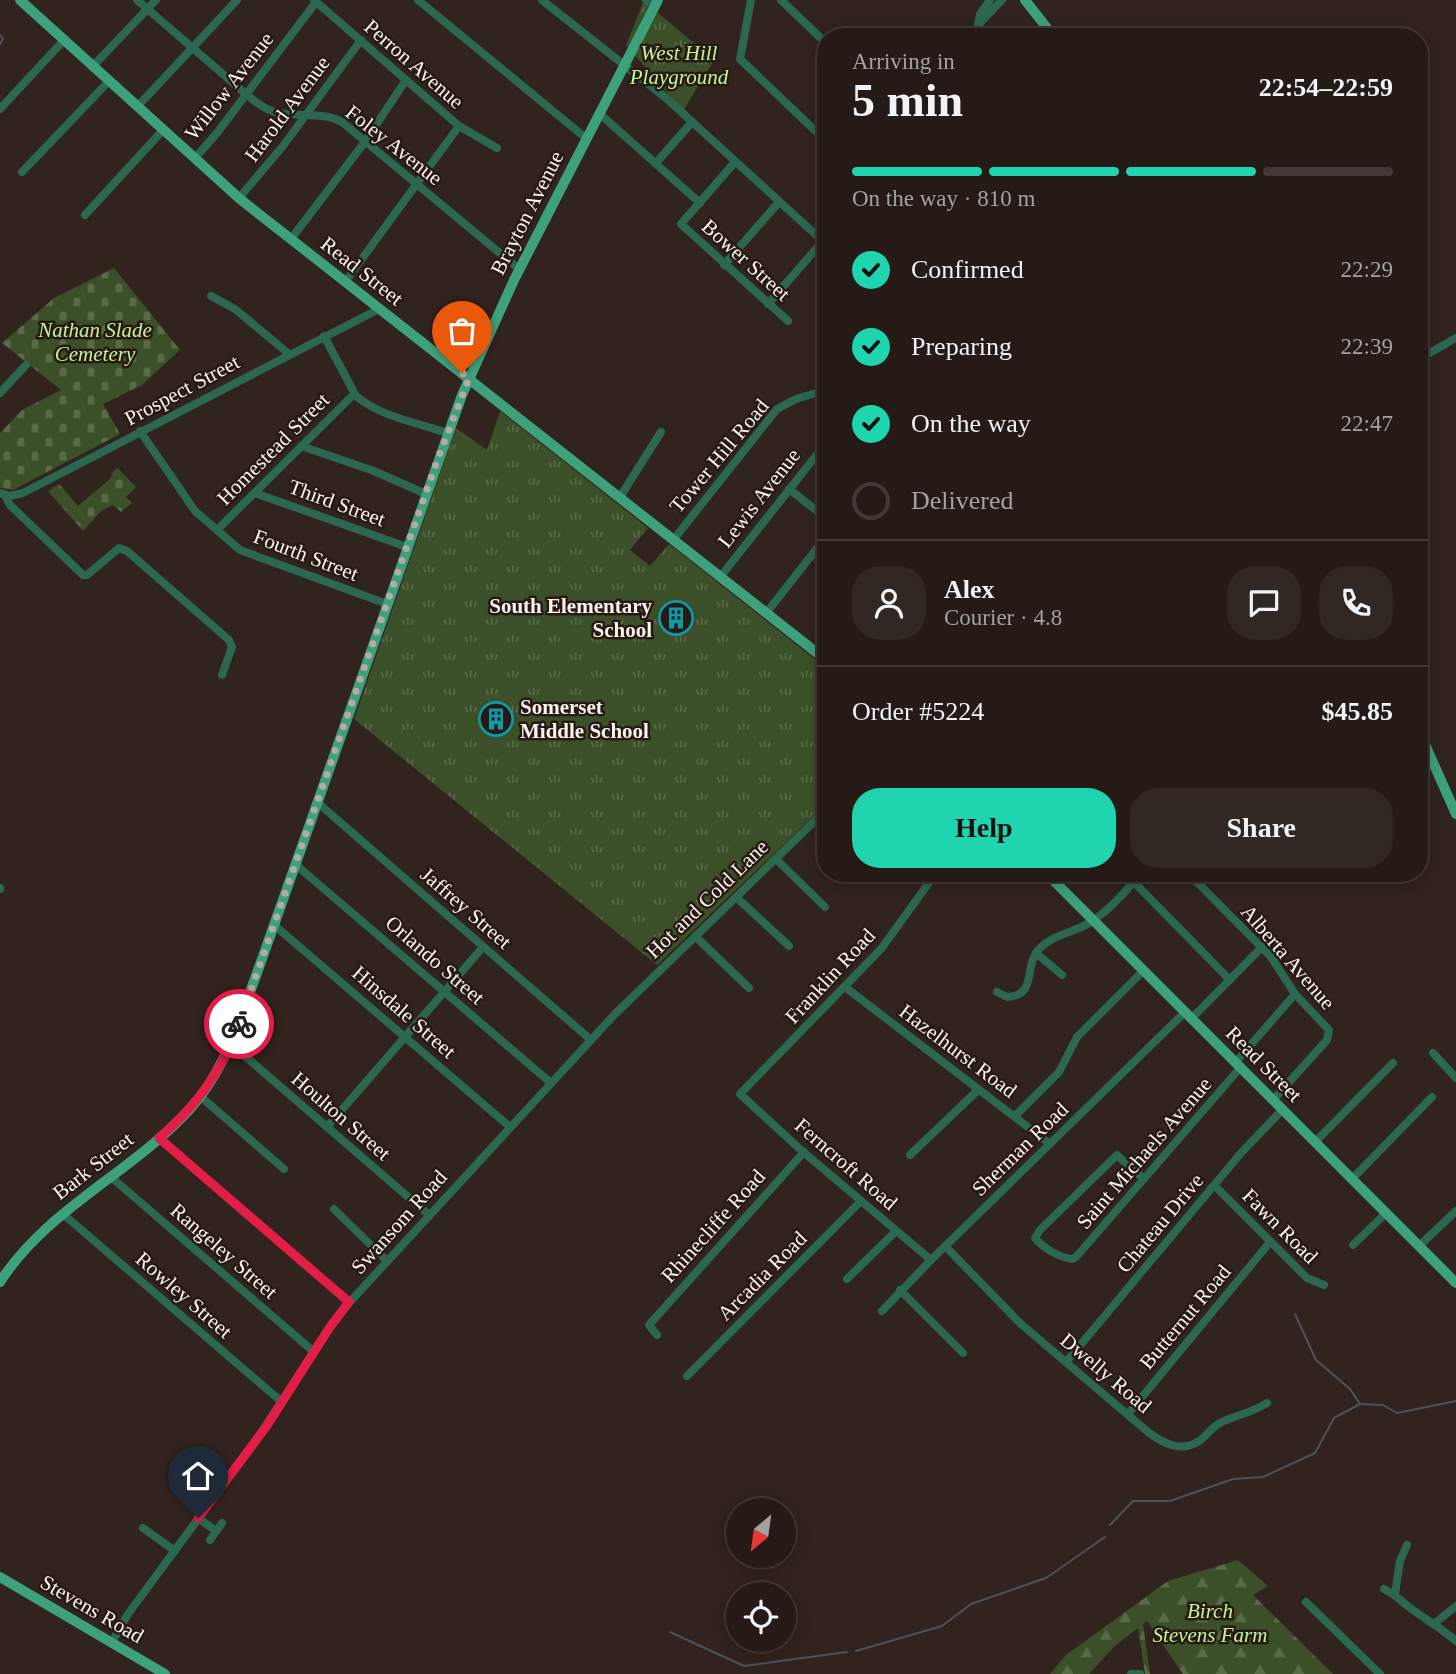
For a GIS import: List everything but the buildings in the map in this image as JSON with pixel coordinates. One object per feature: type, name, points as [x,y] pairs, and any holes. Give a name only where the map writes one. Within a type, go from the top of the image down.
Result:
[{"type":"main road","name":"Read Street","points":[[20,0],[239,198],[817,653]]},
{"type":"main road","points":[[1025,0],[1047,28]]},
{"type":"main road","name":"Brayton Avenue","points":[[331,767],[469,378],[519,269],[625,65],[653,2]]},
{"type":"main road","points":[[1428,751],[1456,814]]},
{"type":"main road","name":"Bark Street","points":[[0,1282],[31,1241],[159,1138],[200,1096],[231,1044],[331,767]]},
{"type":"main road","name":"Read Street","points":[[1055,882],[1455,1281]]},
{"type":"main road","name":"Stevens Road","points":[[0,1577],[165,1674]]},
{"type":"street","name":"Foley Avenue","points":[[137,0],[246,94],[271,111],[337,119],[519,269]]},
{"type":"street","points":[[94,65],[156,0]]},
{"type":"street","points":[[138,106],[237,0]]},
{"type":"street","points":[[418,0],[587,139]]},
{"type":"street","points":[[542,0],[692,122],[817,235]]},
{"type":"street","points":[[751,0],[740,59],[817,132]]},
{"type":"street","points":[[781,0],[817,34]]},
{"type":"street","points":[[977,28],[979,14],[990,0]]},
{"type":"street","points":[[978,25],[1002,0]]},
{"type":"street","name":"Perron Avenue","points":[[315,1],[459,126],[497,148]]},
{"type":"street","name":"Willow Avenue","points":[[195,158],[315,1]]},
{"type":"street","points":[[0,109],[65,39]]},
{"type":"street","name":"Harold Avenue","points":[[239,198],[307,115],[360,40]]},
{"type":"street","points":[[22,172],[110,80]]},
{"type":"street","points":[[290,239],[366,141],[405,80]]},
{"type":"street","points":[[600,114],[700,203],[736,162]]},
{"type":"street","points":[[656,163],[692,122]]},
{"type":"street","points":[[345,282],[459,126]]},
{"type":"street","points":[[85,215],[164,129]]},
{"type":"street","points":[[724,265],[779,202]]},
{"type":"street","name":"Bower Street","points":[[700,203],[681,224],[788,321]]},
{"type":"street","points":[[768,304],[817,251]]},
{"type":"street","points":[[211,296],[235,309],[289,354]]},
{"type":"street","name":"Prospect Street","points":[[2,494],[21,494],[379,309]]},
{"type":"street","points":[[324,336],[354,394],[375,408],[448,433]]},
{"type":"street","points":[[1428,354],[1456,338]]},
{"type":"street","points":[[0,393],[26,365]]},
{"type":"street","name":"Tower Hill Road","points":[[674,539],[771,416],[795,399],[817,393]]},
{"type":"street","name":"Homestead Street","points":[[217,530],[354,394]]},
{"type":"street","name":"Fourth Street","points":[[140,431],[195,511],[246,554],[387,604]]},
{"type":"street","points":[[620,497],[662,432]]},
{"type":"street","points":[[301,446],[374,471],[426,494]]},
{"type":"street","name":"Lewis Avenue","points":[[721,576],[817,454]]},
{"type":"street","points":[[789,489],[817,511]]},
{"type":"street","name":"Third Street","points":[[255,492],[407,547]]},
{"type":"street","points":[[2,494],[10,505],[83,575],[87,575],[119,548],[127,551],[229,640],[232,647],[222,675]]},
{"type":"street","points":[[767,612],[817,548]]},
{"type":"street","name":"Jaffrey Street","points":[[318,803],[591,1040]]},
{"type":"street","name":"Hot and Cold Lane","points":[[614,1015],[817,818]]},
{"type":"street","points":[[776,859],[825,907]]},
{"type":"street","name":"Orlando Street","points":[[296,865],[551,1083]]},
{"type":"street","name":"Franklin Road","points":[[740,1094],[881,949],[929,882]]},
{"type":"street","points":[[997,992],[1011,997],[1025,990],[1036,953],[1051,939],[1093,921],[1134,882],[1230,980]]},
{"type":"street","name":"Alberta Avenue","points":[[1197,882],[1262,947],[1294,994],[1329,1030],[1330,1034],[1273,1100]]},
{"type":"street","points":[[736,897],[789,946]]},
{"type":"street","name":"Hinsdale Street","points":[[274,925],[351,988],[510,1127]]},
{"type":"street","points":[[695,936],[749,988]]},
{"type":"street","points":[[327,1127],[483,947]]},
{"type":"street","name":"Sherman Road","points":[[882,1311],[931,1259],[1050,1144],[1188,1015],[1230,980],[1262,947]]},
{"type":"street","points":[[1036,953],[1062,975]]},
{"type":"street","points":[[1015,1116],[1059,1072],[1077,1037],[1143,971]]},
{"type":"street","name":"Hazelhurst Road","points":[[845,987],[1050,1144]]},
{"type":"street","name":"Saint Michaels Avenue","points":[[1144,1179],[1117,1155],[1035,1238],[1042,1245],[1073,1259],[1144,1179],[1294,994]]},
{"type":"street","name":"Swansom Road","points":[[111,1642],[128,1614],[282,1402],[349,1302],[614,1015]]},
{"type":"street","name":"Houlton Street","points":[[231,1044],[429,1215]]},
{"type":"street","points":[[1433,1053],[1456,1077]]},
{"type":"street","points":[[1315,1142],[1393,1063]]},
{"type":"street","points":[[910,1155],[978,1090]]},
{"type":"street","name":"Ferncroft Road","points":[[740,1094],[931,1259]]},
{"type":"street","points":[[200,1096],[284,1169]]},
{"type":"street","points":[[1352,1179],[1432,1097]]},
{"type":"street","name":"Chateau Drive","points":[[1067,1361],[1241,1153],[1283,1110]]},
{"type":"street","points":[[159,1138],[349,1302]]},
{"type":"street","name":"Rhinecliffe Road","points":[[657,1335],[649,1325],[804,1152]]},
{"type":"street","name":"Rangeley Street","points":[[111,1177],[314,1352]]},
{"type":"street","name":"Fawn Road","points":[[1215,1186],[1307,1278],[1324,1285]]},
{"type":"street","name":"Arcadia Road","points":[[687,1376],[861,1201]]},
{"type":"street","points":[[334,1209],[387,1261]]},
{"type":"street","points":[[1419,1246],[1456,1211]]},
{"type":"street","points":[[1353,1245],[1386,1213]]},
{"type":"street","name":"Rowley Street","points":[[64,1214],[282,1402]]},
{"type":"street","points":[[847,1279],[896,1231]]},
{"type":"street","name":"Butternut Road","points":[[1128,1415],[1270,1242]]},
{"type":"street","name":"Dwelly Road","points":[[945,1246],[1021,1324],[1158,1439],[1180,1447],[1197,1443],[1218,1424],[1253,1412],[1267,1403]]},
{"type":"street","points":[[900,1290],[963,1353]]},
{"type":"street","points":[[198,1518],[216,1531]]},
{"type":"street","points":[[209,1540],[222,1522]]},
{"type":"street","points":[[143,1528],[175,1551]]},
{"type":"street","points":[[1395,1594],[1407,1545]]},
{"type":"street","points":[[1384,1589],[1395,1594],[1413,1611],[1435,1623],[1456,1640]]},
{"type":"street","points":[[1306,1602],[1380,1674]]},
{"type":"street","points":[[1435,1623],[1456,1606]]},
{"type":"street","points":[[1131,1674],[1140,1674]]},
{"type":"green space","name":"West Hill Playground","points":[[644,1],[714,60],[683,111],[626,45]]},
{"type":"green space","name":"Nathan Slade Cemetery","points":[[114,268],[180,350],[142,385],[103,404],[120,434],[13,490],[0,488],[0,433],[22,410],[61,390],[2,343],[54,298]]},
{"type":"green space","points":[[500,411],[648,528],[630,550],[650,566],[669,544],[817,661],[817,813],[657,965],[354,719],[456,428],[487,450]]},
{"type":"green space","points":[[118,468],[136,487],[126,497],[132,503],[121,512],[113,505],[102,510],[83,531],[48,491],[59,484],[78,506],[110,479]]},
{"type":"green space","name":"Birch Stevens Farm","points":[[1238,1560],[1268,1586],[1253,1595],[1333,1674],[1183,1674],[1147,1621],[1143,1624],[1150,1674],[1145,1674],[1138,1628],[1115,1646],[1089,1674],[1050,1674],[1066,1655],[1168,1581]]},
{"type":"waterway","points":[[0,35],[3,39],[0,44]]},
{"type":"waterway","points":[[1295,1314],[1316,1360],[1350,1389],[1360,1404]]},
{"type":"waterway","points":[[1110,1525],[1133,1501],[1170,1501],[1233,1479],[1263,1477],[1315,1453],[1334,1418],[1360,1404],[1383,1405],[1397,1413],[1456,1401]]},
{"type":"waterway","points":[[856,1651],[942,1626],[971,1604],[1046,1578],[1105,1537]]},
{"type":"waterway","points":[[670,1632],[744,1666],[847,1652]]},
{"type":"way so far","points":[[239,1024],[437,461],[469,378],[462,373]]},
{"type":"place","name":"South Elementary School","points":[[676,618]]},
{"type":"place","name":"Somerset Middle School","points":[[496,719]]},
{"type":"route","points":[[198,1518],[266,1427],[349,1302],[159,1138],[188,1111],[205,1090],[223,1060],[239,1024]]}]
